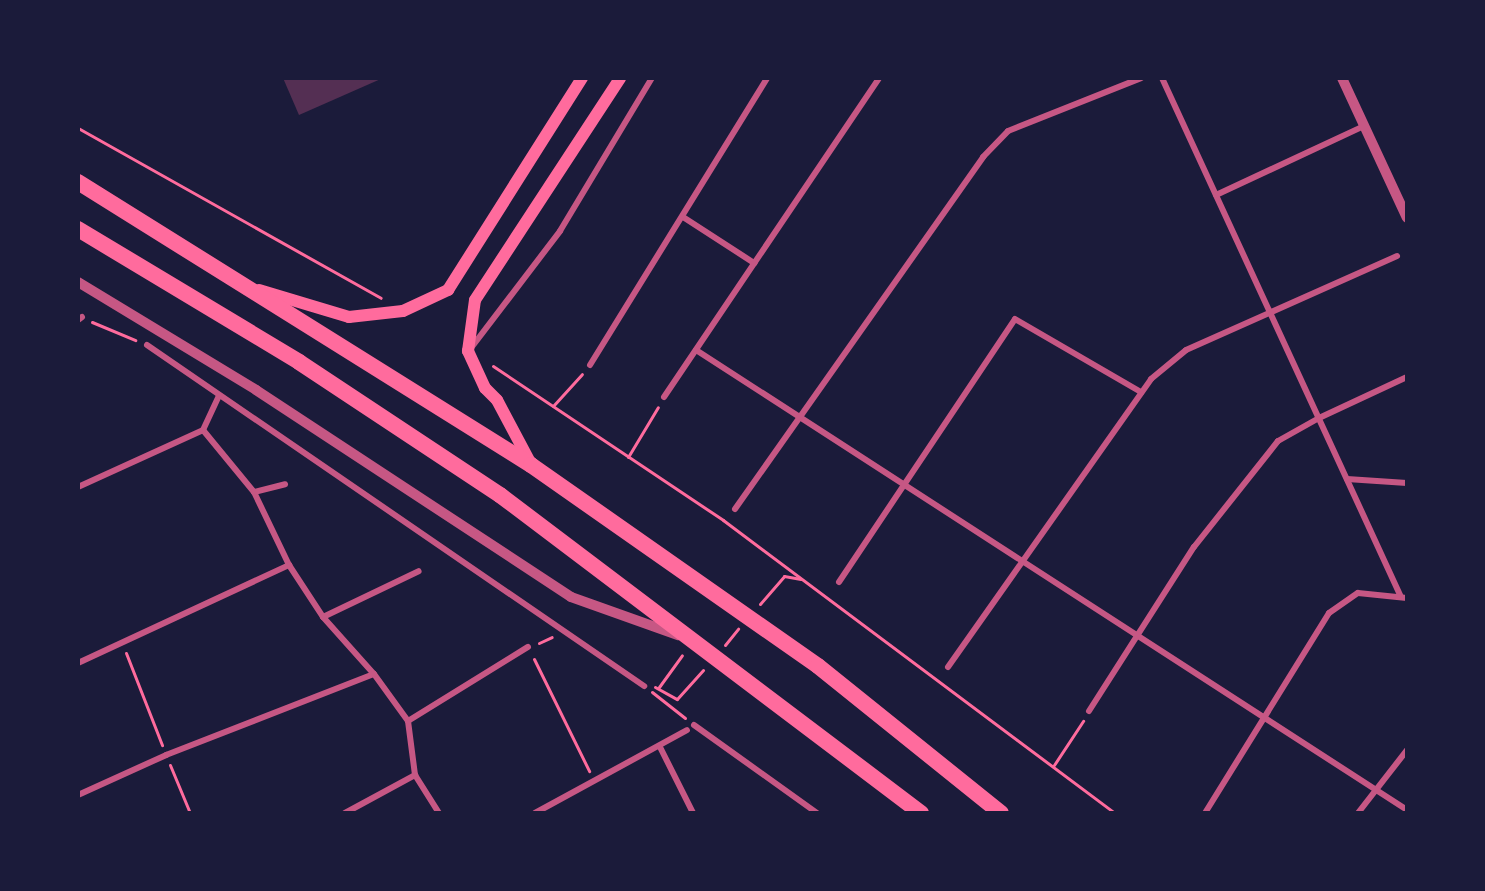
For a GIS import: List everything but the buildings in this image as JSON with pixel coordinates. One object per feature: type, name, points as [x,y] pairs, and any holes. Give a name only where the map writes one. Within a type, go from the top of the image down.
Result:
[{"type":"highway","points":[[78,182],[531,465],[818,666],[1001,813]]},
{"type":"highway","points":[[78,229],[289,356],[500,495],[921,813]]},
{"type":"main road","points":[[249,287],[349,317],[403,311],[448,290],[582,78]]},
{"type":"main road","points":[[531,465],[497,400],[485,388],[468,351],[475,300],[620,78]]},
{"type":"street","points":[[468,351],[560,231],[652,78]]},
{"type":"street","points":[[590,365],[767,78]]},
{"type":"street","points":[[664,397],[879,78]]},
{"type":"street","points":[[735,508],[983,157],[1008,131],[1141,78]]},
{"type":"street","points":[[1162,78],[1404,597]]},
{"type":"street","points":[[1342,78],[1407,218]]},
{"type":"street","points":[[1216,195],[1364,126]]},
{"type":"street","points":[[682,217],[754,263]]},
{"type":"street","points":[[948,667],[1141,392],[1186,350],[1397,256]]},
{"type":"street","points":[[78,282],[256,390],[571,597],[693,640]]},
{"type":"street","points":[[838,582],[1015,319],[1141,392]]},
{"type":"street","points":[[147,345],[644,686]]},
{"type":"street","points":[[696,350],[1407,810]]},
{"type":"street","points":[[1089,711],[1140,637],[1194,548],[1278,441],[1319,418],[1407,377]]},
{"type":"street","points":[[78,487],[203,430],[219,395]]},
{"type":"street","points":[[203,430],[254,492],[289,565],[323,616],[374,674],[408,721],[415,776],[439,813]]},
{"type":"street","points":[[1347,479],[1407,483]]},
{"type":"street","points":[[254,492],[285,484]]},
{"type":"street","points":[[78,663],[121,641],[289,565]]},
{"type":"street","points":[[323,616],[419,571]]},
{"type":"street","points":[[1205,813],[1267,719],[1329,613],[1358,592],[1404,597]]},
{"type":"street","points":[[408,721],[528,647]]},
{"type":"street","points":[[78,795],[166,755],[374,674]]},
{"type":"street","points":[[694,725],[818,813]]},
{"type":"street","points":[[536,813],[593,778],[660,747],[687,730]]},
{"type":"street","points":[[660,747],[693,813]]},
{"type":"street","points":[[1358,813],[1374,789],[1407,750]]},
{"type":"street","points":[[345,813],[415,776]]},
{"type":"lane","points":[[161,78],[183,78]]},
{"type":"path","points":[[78,128],[403,311]]},
{"type":"path","points":[[80,319],[147,345]]},
{"type":"path","points":[[468,351],[628,457],[810,584],[1054,765],[1114,813]]},
{"type":"path","points":[[553,406],[590,365]]},
{"type":"path","points":[[628,457],[664,397]]},
{"type":"path","points":[[753,611],[784,576],[810,584]]},
{"type":"path","points":[[723,647],[746,620]]},
{"type":"path","points":[[565,632],[528,647],[593,778]]},
{"type":"path","points":[[693,640],[659,687],[677,699],[708,664]]},
{"type":"path","points":[[121,641],[190,813]]},
{"type":"path","points":[[644,686],[694,725]]},
{"type":"path","points":[[1054,765],[1089,711]]}]
